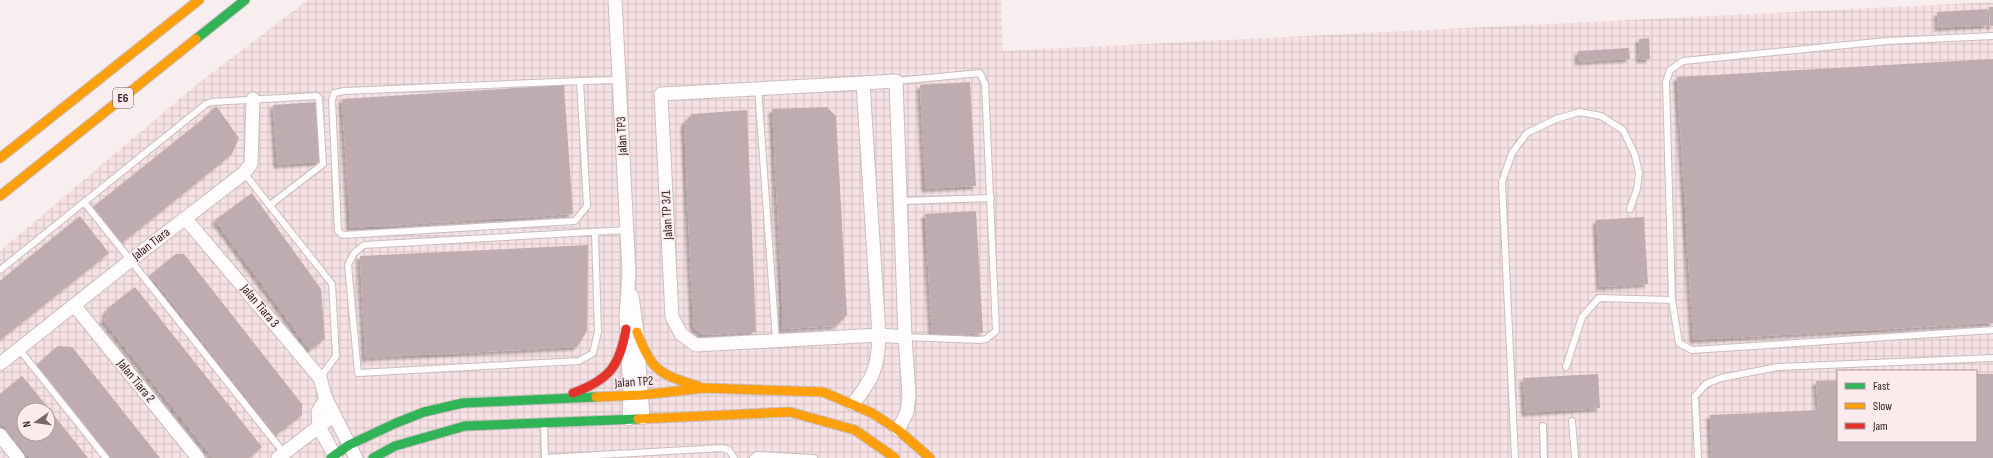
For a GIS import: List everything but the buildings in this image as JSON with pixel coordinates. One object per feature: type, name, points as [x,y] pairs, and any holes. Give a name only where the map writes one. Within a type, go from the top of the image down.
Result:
[{"type":"main road","name":"E6","points":[[0,158],[199,0]]},
{"type":"main road","name":"E6","points":[[0,196],[245,0]]},
{"type":"main road","points":[[632,330],[644,353],[656,367],[672,378],[704,388]]},
{"type":"main road","points":[[553,399],[598,384],[608,376],[616,364],[632,330]]},
{"type":"main road","name":"Jalan TP2","points":[[334,457],[349,445],[403,420],[424,412],[463,403],[636,395],[704,388],[824,392],[872,412],[898,430],[930,458]]},
{"type":"main road","points":[[373,458],[395,446],[465,426],[790,412],[854,430],[895,458]]},
{"type":"street","name":"Jalan TP3","points":[[615,0],[636,395],[643,418]]},
{"type":"street","name":"Jalan TP 3/1","points":[[896,81],[662,94],[672,317],[681,334],[696,345],[879,335],[905,337]]},
{"type":"street","points":[[896,81],[905,337],[909,395],[907,412],[898,430]]},
{"type":"street","points":[[853,404],[867,386],[874,373],[878,358],[879,335],[863,83]]},
{"type":"street","points":[[244,173],[251,164],[253,99]]},
{"type":"street","name":"Jalan Tiara","points":[[0,364],[244,173]]},
{"type":"street","name":"Jalan Tiara 3","points":[[185,218],[320,378],[326,399],[356,458]]},
{"type":"street","name":"Jalan Tiara 2","points":[[74,305],[198,458]]},
{"type":"street","name":"Jalan TP3","points":[[629,419],[636,395]]},
{"type":"street","points":[[326,399],[318,412],[319,427],[334,457]]},
{"type":"street","points":[[281,455],[334,415]]},
{"type":"street","points":[[0,435],[18,458]]},
{"type":"lane","points":[[1993,36],[1887,42],[1683,61],[1670,70],[1666,82],[1672,300],[1679,343],[1692,350],[1993,330]]},
{"type":"lane","points":[[896,81],[980,74],[985,84],[996,331],[986,339],[979,340],[905,337]]},
{"type":"lane","points":[[580,81],[587,206],[575,221],[344,235],[338,231],[332,100],[334,93],[351,90],[580,81],[619,80]]},
{"type":"lane","points":[[758,88],[776,341]]},
{"type":"lane","points":[[0,270],[206,104],[212,102],[253,99],[316,96],[319,98],[323,164],[270,205]]},
{"type":"lane","points":[[1515,458],[1502,182],[1512,153],[1527,133],[1556,119],[1580,112],[1600,116],[1623,130],[1635,155],[1639,173],[1637,188],[1630,210]]},
{"type":"lane","points":[[244,173],[332,284],[336,356],[320,378]]},
{"type":"lane","points":[[901,201],[991,198]]},
{"type":"lane","points":[[84,202],[131,260],[281,455]]},
{"type":"lane","points":[[595,233],[598,332],[593,353],[579,361],[358,373],[348,265],[354,253],[364,245],[628,230]]},
{"type":"lane","points":[[1566,367],[1582,316],[1599,298],[1672,300]]},
{"type":"lane","points":[[19,349],[106,458]]},
{"type":"lane","points":[[1698,458],[1695,396],[1706,384],[1721,378],[1778,367],[1993,358]]},
{"type":"lane","points":[[1572,421],[1575,458]]},
{"type":"lane","points":[[544,422],[545,458],[722,448],[729,450],[734,458]]},
{"type":"lane","points":[[1543,426],[1544,458]]},
{"type":"lane","points":[[753,458],[757,455],[814,458]]},
{"type":"shaded area","points":[[308,0],[1001,0],[1003,51],[1993,2],[1993,458],[0,458],[0,251],[196,85]]},
{"type":"traffic: fast","points":[[196,39],[245,0]]},
{"type":"traffic: fast","points":[[331,458],[349,445],[396,423],[424,412],[463,403],[596,397]]},
{"type":"traffic: fast","points":[[373,458],[395,446],[465,426],[638,419]]},
{"type":"traffic: slow","points":[[0,158],[199,0]]},
{"type":"traffic: slow","points":[[0,196],[196,39]]},
{"type":"traffic: slow","points":[[637,332],[647,355],[659,370],[675,378],[698,386]]},
{"type":"traffic: slow","points":[[596,397],[642,395],[704,388],[823,392],[872,413],[898,430],[930,458]]},
{"type":"traffic: slow","points":[[638,419],[790,412],[855,430],[895,458]]},
{"type":"traffic: jam","points":[[573,393],[596,383],[611,370],[620,353],[626,329]]}]
